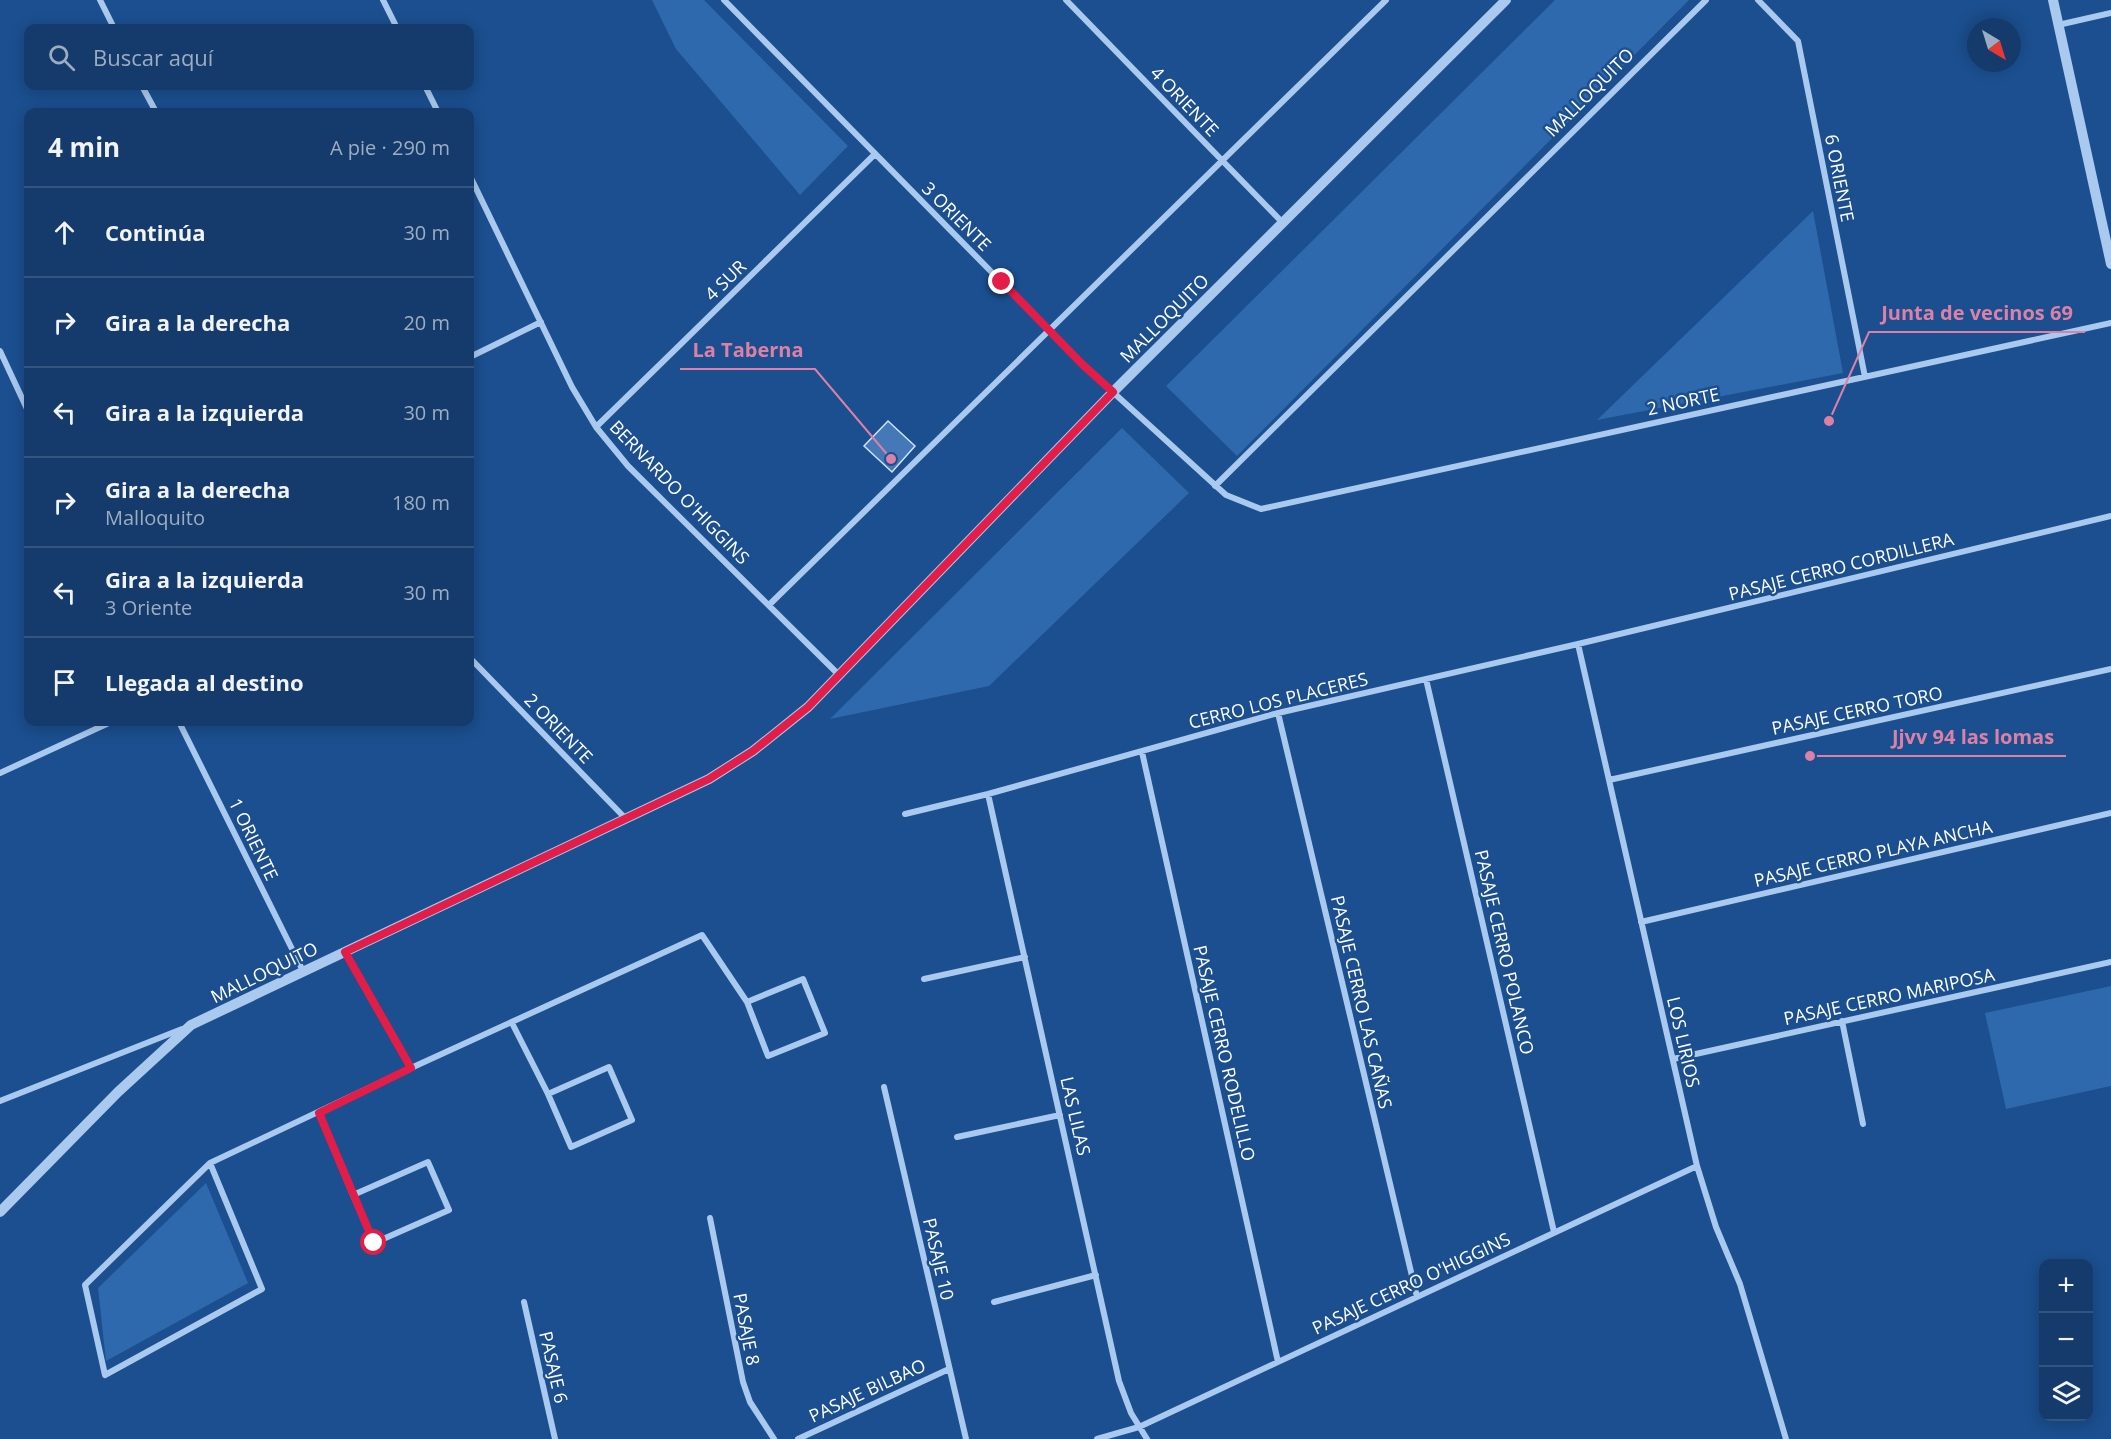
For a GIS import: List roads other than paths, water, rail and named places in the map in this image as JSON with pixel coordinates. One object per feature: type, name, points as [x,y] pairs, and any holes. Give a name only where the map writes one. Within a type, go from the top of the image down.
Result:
[{"type":"street","points":[[100,0],[112,24]]},
{"type":"street","points":[[383,0],[395,24]]},
{"type":"street","name":"3 ORIENTE","points":[[724,0],[1113,392],[1226,495],[1261,509]]},
{"type":"street","name":"4 ORIENTE","points":[[1066,0],[1283,223]]},
{"type":"street","points":[[768,605],[1386,0]]},
{"type":"street","name":"MALLOQUITO","points":[[0,1101],[191,1025],[709,779],[753,751],[808,707],[1113,392],[1506,0]]},
{"type":"street","name":"MALLOQUITO","points":[[1215,486],[1706,0]]},
{"type":"street","name":"6 ORIENTE","points":[[1758,0],[1798,40],[1865,377]]},
{"type":"street","points":[[2053,0],[2111,264]]},
{"type":"street","points":[[2058,25],[2111,13]]},
{"type":"street","points":[[144,90],[154,108]]},
{"type":"street","points":[[427,90],[436,108]]},
{"type":"street","name":"4 SUR","points":[[596,427],[875,154]]},
{"type":"street","name":"BERNARDO O'HIGGINS","points":[[474,184],[572,387],[596,427],[628,466],[838,675]]},
{"type":"street","points":[[474,355],[541,322]]},
{"type":"street","name":"2 NORTE","points":[[1261,509],[2111,323]]},
{"type":"street","points":[[0,351],[24,402]]},
{"type":"street","name":"PASAJE CERRO CORDILLERA","points":[[1578,644],[2111,516]]},
{"type":"street","name":"CERRO LOS PLACERES","points":[[905,814],[988,794],[1278,713],[1578,644]]},
{"type":"street","name":"LOS LIRIOS","points":[[1578,644],[1704,1193],[1743,1295],[1786,1439]]},
{"type":"street","name":"2 ORIENTE","points":[[474,662],[626,819]]},
{"type":"street","name":"PASAJE CERRO TORO","points":[[1609,780],[2111,669]]},
{"type":"street","name":"PASAJE CERRO POLANCO","points":[[1426,679],[1554,1232]]},
{"type":"street","name":"PASAJE CERRO LAS CAÑAS","points":[[1278,713],[1417,1297]]},
{"type":"street","points":[[0,773],[102,726]]},
{"type":"street","name":"1 ORIENTE","points":[[181,726],[303,971]]},
{"type":"street","name":"PASAJE CERRO RODELILLO","points":[[1142,752],[1278,1362]]},
{"type":"street","name":"LAS LILAS","points":[[988,794],[1122,1389],[1131,1413],[1147,1439]]},
{"type":"street","name":"PASAJE CERRO PLAYA ANCHA","points":[[1641,922],[2111,813]]},
{"type":"street","points":[[210,1163],[262,1289],[105,1375],[85,1285],[210,1163],[702,935],[747,1002],[768,1056],[825,1033],[803,979],[747,1002]]},
{"type":"street","points":[[345,952],[411,1068]]},
{"type":"street","points":[[924,979],[1025,957]]},
{"type":"street","name":"PASAJE CERRO MARIPOSA","points":[[1672,1059],[2111,962]]},
{"type":"street","points":[[1842,1021],[1863,1124]]},
{"type":"street","points":[[512,1023],[548,1094],[571,1147],[632,1120],[609,1067],[548,1094]]},
{"type":"street","name":"MALLOQUITO","points":[[0,1212],[118,1092],[191,1025]]},
{"type":"street","name":"PASAJE 10","points":[[884,1087],[966,1439]]},
{"type":"street","points":[[319,1113],[353,1195],[374,1243],[449,1210],[428,1162],[353,1195]]},
{"type":"street","points":[[957,1137],[1060,1115]]},
{"type":"street","name":"PASAJE CERRO O'HIGGINS","points":[[1097,1439],[1139,1427],[1697,1166]]},
{"type":"street","name":"PASAJE 8","points":[[710,1218],[743,1382],[750,1402],[774,1439]]},
{"type":"street","points":[[994,1302],[1096,1275]]},
{"type":"street","name":"PASAJE 6","points":[[524,1302],[555,1439]]},
{"type":"street","name":"PASAJE BILBAO","points":[[798,1439],[949,1369]]},
{"type":"place","name":"Junta de vecinos 69","points":[[1829,421]]},
{"type":"place","name":"La Taberna","points":[[891,459]]},
{"type":"place","name":"Jjvv 94 las lomas","points":[[1810,756]]}]
